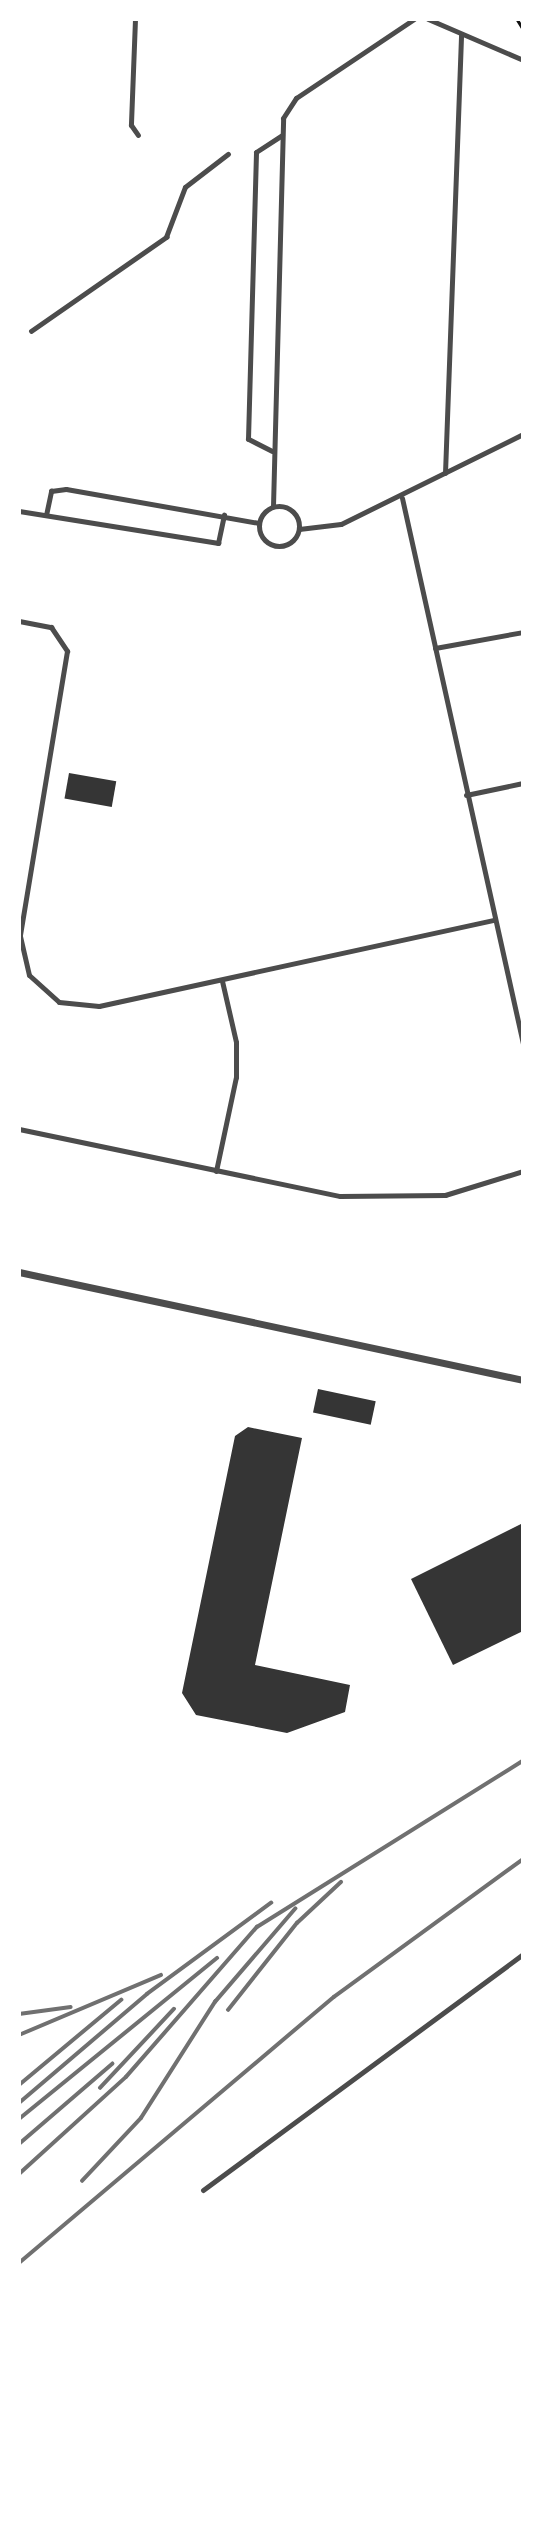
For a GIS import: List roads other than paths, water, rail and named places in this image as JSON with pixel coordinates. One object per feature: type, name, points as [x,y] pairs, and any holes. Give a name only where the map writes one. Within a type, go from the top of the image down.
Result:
[{"type":"street","points":[[135,19],[131,125],[138,135]]},
{"type":"street","points":[[259,523],[273,506],[272,452],[282,135],[286,108],[296,98],[414,19]]},
{"type":"street","points":[[428,19],[523,60]]},
{"type":"street","points":[[445,473],[461,34]]},
{"type":"street","points":[[272,452],[248,439],[256,152],[282,135]]},
{"type":"street","points":[[31,331],[166,237],[185,187],[228,154]]},
{"type":"street","points":[[259,523],[267,542],[280,547],[299,529],[341,524],[402,498],[523,434]]},
{"type":"street","points":[[46,515],[51,491],[66,489],[259,523]]},
{"type":"street","points":[[402,498],[493,920],[523,1044]]},
{"type":"street","points":[[273,506],[293,510],[299,529]]},
{"type":"street","points":[[19,511],[218,542],[224,515]]},
{"type":"street","points":[[19,621],[51,627],[67,651],[20,936],[29,975],[59,1002],[83,1007],[222,981],[493,920]]},
{"type":"street","points":[[435,648],[523,632]]},
{"type":"street","points":[[466,794],[523,783]]},
{"type":"street","points":[[216,1171],[236,1077],[236,1042],[222,981]]},
{"type":"street","points":[[19,1129],[312,1192],[401,1200],[445,1195],[523,1171]]},
{"type":"street","points":[[19,1272],[523,1380]]},
{"type":"street","points":[[203,2189],[523,1954]]},
{"type":"railway","points":[[19,2174],[126,2077],[257,1927],[523,1761]]},
{"type":"railway","points":[[19,2263],[334,1997],[523,1859]]},
{"type":"railway","points":[[228,2010],[297,1923],[341,1882]]},
{"type":"railway","points":[[19,2103],[147,1994],[271,1903]]},
{"type":"railway","points":[[82,2181],[141,2118],[215,2002],[295,1909]]},
{"type":"railway","points":[[19,2119],[217,1958]]},
{"type":"railway","points":[[19,2035],[161,1975]]},
{"type":"railway","points":[[19,2085],[121,2000]]},
{"type":"railway","points":[[19,2014],[71,2007]]},
{"type":"railway","points":[[100,2088],[174,2009]]},
{"type":"railway","points":[[19,2144],[112,2064]]}]
